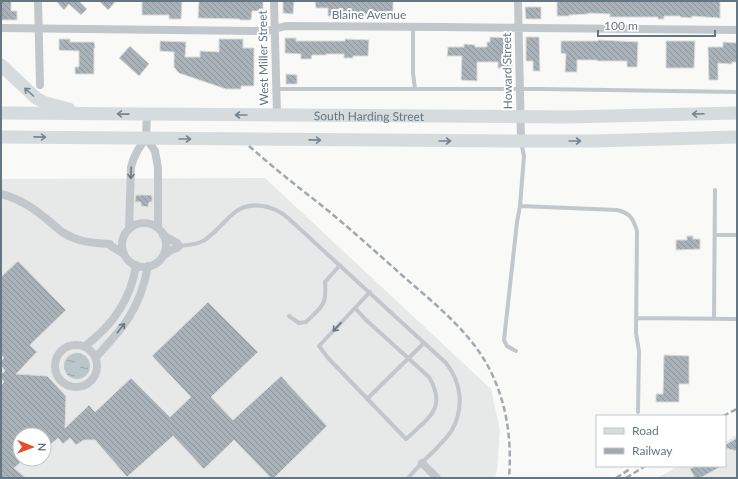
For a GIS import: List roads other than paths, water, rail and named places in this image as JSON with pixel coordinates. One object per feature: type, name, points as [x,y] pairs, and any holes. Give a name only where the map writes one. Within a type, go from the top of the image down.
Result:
[{"type":"main road","points":[[1,65],[41,101],[91,114]]},
{"type":"main road","name":"South Harding Street","points":[[1,113],[520,117],[737,113]]},
{"type":"main road","name":"South Harding Street","points":[[1,137],[521,141],[594,141],[737,137]]},
{"type":"street","points":[[38,1],[40,85]]},
{"type":"street","name":"West Miller Street","points":[[274,1],[277,115]]},
{"type":"street","name":"Howard Street","points":[[518,1],[521,141]]},
{"type":"street","name":"Blaine Avenue","points":[[1,28],[267,31],[286,26],[737,30]]},
{"type":"street","points":[[124,254],[122,244],[127,231],[131,167],[136,152],[146,138],[147,114]]},
{"type":"street","points":[[146,138],[155,151],[158,162],[161,232],[166,245],[163,256]]},
{"type":"street","points":[[1,194],[30,206],[68,236],[90,243],[110,244],[124,254],[130,262],[136,265],[148,266],[156,263],[163,256],[179,246],[151,224],[142,223],[134,225],[110,244]]},
{"type":"street","points":[[85,346],[97,338],[119,310],[131,288],[136,265]]},
{"type":"street","points":[[96,357],[118,332],[133,310],[141,294],[148,266]]},
{"type":"street","points":[[68,346],[85,346],[92,351],[96,357],[96,373],[93,380],[88,384],[81,387],[74,387],[66,384],[58,377],[56,362],[58,356],[68,346]]},
{"type":"street","points":[[422,463],[437,478]]},
{"type":"lane","points":[[413,27],[413,73],[415,89]]},
{"type":"lane","points":[[276,89],[520,89],[737,92]]},
{"type":"lane","points":[[516,351],[507,346],[504,340],[520,206],[524,156],[521,141]]},
{"type":"lane","points":[[714,319],[715,190]]},
{"type":"lane","points":[[179,246],[203,241],[238,210],[250,206],[264,206],[273,208],[283,214],[340,265],[446,363],[458,383],[460,396],[460,409],[455,426],[449,435],[408,478]]},
{"type":"lane","points":[[520,206],[617,210],[630,216],[634,221],[637,231],[636,333],[640,351],[638,412]]},
{"type":"lane","points":[[715,235],[737,235]]},
{"type":"lane","points":[[289,316],[299,323],[306,322],[324,304],[326,293],[325,282],[340,265]]},
{"type":"lane","points":[[355,308],[365,319],[430,377],[435,386],[437,404],[432,414],[406,439],[328,358],[319,346],[370,292]]},
{"type":"lane","points":[[636,318],[737,319]]},
{"type":"lane","points":[[367,399],[424,343]]},
{"type":"water","points":[[77,353],[86,357],[90,366],[86,375],[77,379],[68,375],[64,366],[68,357]]},
{"type":"railway","points":[[249,146],[323,206],[428,298],[464,332],[483,358],[491,372],[501,397],[505,410],[509,437],[509,478]]},
{"type":"railway","points":[[725,415],[737,409]]},
{"type":"railway","points":[[626,478],[643,467]]},
{"type":"railway","points":[[616,478],[630,469]]}]
